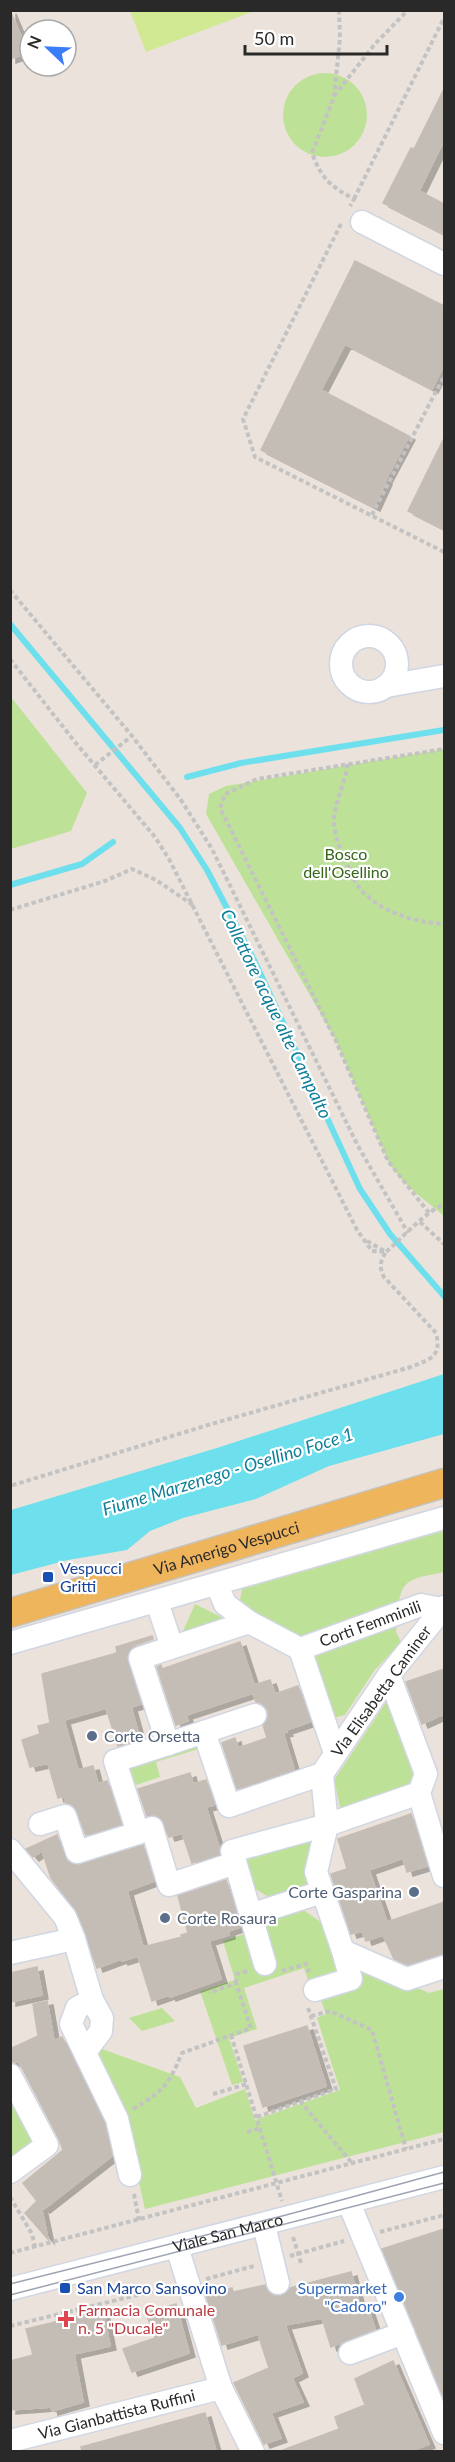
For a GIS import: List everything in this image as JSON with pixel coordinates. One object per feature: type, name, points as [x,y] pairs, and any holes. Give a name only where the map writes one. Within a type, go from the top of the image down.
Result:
[{"type":"main road","name":"Via Amerigo Vespucci","points":[[10,1613],[444,1484]]},
{"type":"street","points":[[351,217],[444,264]]},
{"type":"street","points":[[362,637],[379,638],[386,642],[395,656],[434,678],[386,686],[371,692],[355,689],[343,677],[340,661],[348,645],[362,637]]},
{"type":"street","points":[[386,686],[396,673],[395,656]]},
{"type":"street","points":[[10,1643],[218,1585],[444,1518]]},
{"type":"street","name":"Corti Femminili","points":[[218,1585],[225,1604],[249,1622],[300,1649],[335,1753]]},
{"type":"street","points":[[157,1602],[172,1647]]},
{"type":"street","name":"Corti Femminili","points":[[300,1649],[421,1605],[443,1608]]},
{"type":"street","name":"Via Elisabetta Caminer","points":[[311,1997],[351,1979],[316,1872],[327,1825],[322,1774],[389,1675],[443,1608]]},
{"type":"street","points":[[168,1744],[140,1658],[249,1622]]},
{"type":"street","points":[[389,1675],[430,1778],[444,1876]]},
{"type":"street","points":[[138,1833],[114,1761],[255,1715]]},
{"type":"street","points":[[204,1732],[229,1806],[322,1774]]},
{"type":"street","points":[[265,1964],[232,1851],[327,1825],[430,1778]]},
{"type":"street","points":[[40,1824],[65,1816],[77,1852],[152,1828],[169,1885],[235,1863]]},
{"type":"street","points":[[10,1850],[65,1917],[74,1939],[92,2000],[102,2018],[100,2031],[85,2052],[117,2119],[130,2175]]},
{"type":"street","points":[[250,1915],[322,1892]]},
{"type":"street","points":[[10,1953],[74,1939]]},
{"type":"street","points":[[343,1951],[407,1978],[444,1967]]},
{"type":"street","points":[[10,2075],[47,2145],[10,2172]]},
{"type":"street","name":"Viale San Marco","points":[[10,2289],[349,2204],[444,2177]]},
{"type":"street","points":[[349,2204],[444,2433]]},
{"type":"street","points":[[264,2225],[275,2272]]},
{"type":"street","points":[[177,2247],[221,2388],[253,2451]]},
{"type":"street","points":[[353,2359],[405,2339]]},
{"type":"street","name":"Via Gianbattista Ruffini","points":[[10,2441],[221,2388]]},
{"type":"path","points":[[339,10],[340,38],[334,97],[312,153],[319,172],[334,189],[354,199]]},
{"type":"path","points":[[334,97],[375,44],[408,10]]},
{"type":"path","points":[[444,18],[354,199],[351,217],[243,419],[255,457],[444,552]]},
{"type":"path","points":[[372,515],[444,376]]},
{"type":"path","points":[[10,590],[132,735],[181,800],[212,849],[358,1146],[408,1233]]},
{"type":"path","points":[[10,659],[155,837],[194,906],[364,1240],[372,1251],[386,1252]]},
{"type":"path","points":[[95,765],[132,735]]},
{"type":"path","points":[[429,1213],[388,1161],[335,1039],[220,808],[225,794],[257,779],[444,749]]},
{"type":"path","points":[[348,764],[345,782],[335,809],[334,821],[335,835],[356,885],[367,896],[388,910],[411,919],[444,924]]},
{"type":"path","points":[[10,910],[105,881],[132,869],[156,880],[194,906]]},
{"type":"path","points":[[10,1486],[208,1425],[411,1367],[433,1357],[438,1351],[436,1333],[384,1277],[381,1261],[386,1252],[429,1213],[438,1206],[444,1205]]},
{"type":"path","points":[[420,1222],[444,1244]]},
{"type":"path","points":[[117,2119],[160,2093],[171,2078],[182,2053],[251,2028],[236,1983],[237,1974],[265,1964],[282,1972],[306,1964],[311,1997],[311,2016],[336,2089],[257,2117]]},
{"type":"path","points":[[209,1993],[236,1983]]},
{"type":"path","points":[[311,2016],[330,2011],[372,2030],[406,2149]]},
{"type":"path","points":[[231,2035],[301,2263]]},
{"type":"path","points":[[213,2094],[247,2084]]},
{"type":"path","points":[[149,2092],[153,2097]]},
{"type":"path","points":[[300,2102],[352,2163]]},
{"type":"path","points":[[247,2132],[260,2128]]},
{"type":"path","points":[[10,2253],[444,2139]]},
{"type":"path","points":[[130,2175],[139,2220]]},
{"type":"path","points":[[10,2197],[32,2234],[35,2247]]},
{"type":"path","points":[[10,2326],[134,2295],[188,2284],[275,2272],[298,2254],[444,2215]]},
{"type":"green space","points":[[130,11],[254,11],[146,52]]},
{"type":"green space","points":[[325,73],[348,80],[360,92],[367,115],[360,138],[348,150],[325,157],[302,150],[290,138],[283,115],[290,92],[302,80]]},
{"type":"green space","points":[[11,697],[87,793],[71,831],[11,849]]},
{"type":"green space","name":"Bosco dell'Osellino","points":[[444,749],[444,1216],[407,1185],[388,1161],[335,1039],[206,814],[209,794],[226,786]]},
{"type":"green space","points":[[444,1531],[444,1572],[420,1577],[408,1583],[399,1604],[300,1639],[239,1606],[242,1589]]},
{"type":"green space","points":[[195,1604],[229,1621],[181,1636]]},
{"type":"green space","points":[[397,1623],[396,1632],[401,1642],[374,1671],[345,1715],[329,1719],[312,1655]]},
{"type":"green space","points":[[387,1701],[394,1704],[416,1768],[408,1787],[341,1811],[334,1780]]},
{"type":"green space","points":[[204,1742],[205,1747],[156,1762],[160,1777],[127,1788],[121,1769]]},
{"type":"green space","points":[[319,1832],[314,1887],[274,1900],[250,1886],[241,1855]]},
{"type":"green space","points":[[296,1905],[331,1929],[344,1968],[308,1980],[304,1968],[244,1988],[257,2029],[229,2038],[243,2082],[232,2085],[200,1991],[235,1980],[223,1941],[250,1932],[258,1918]]},
{"type":"green space","points":[[349,1958],[429,1993],[444,1989],[444,2132],[145,2209],[123,2112],[98,2052],[102,2049],[180,2077],[196,2108],[245,2089],[255,2120],[340,2090],[317,2018],[326,2014],[319,1995]]},
{"type":"green space","points":[[162,2008],[175,2021],[142,2031],[129,2018]]},
{"type":"green space","points":[[10,2094],[36,2143],[13,2160],[10,2148]]},
{"type":"water","name":"Fiume Marzenego - Osellino Foce 1","points":[[444,1374],[444,1434],[329,1466],[256,1499],[183,1518],[150,1531],[127,1550],[68,1560],[11,1575],[11,1510],[220,1447]]},
{"type":"building","points":[[10,10],[18,29],[18,56],[10,59]]},
{"type":"building","points":[[444,89],[444,140],[419,191],[444,204],[444,234],[383,203],[411,148],[414,149]]},
{"type":"building","points":[[355,261],[444,306],[444,365],[432,389],[345,344],[321,390],[409,436],[374,507],[261,450]]},
{"type":"building","points":[[444,438],[444,529],[408,511]]},
{"type":"building","points":[[152,1636],[153,1639],[130,1649],[127,1656],[141,1704],[131,1707],[140,1739],[118,1746],[106,1708],[64,1720],[78,1770],[93,1766],[98,1784],[107,1781],[121,1824],[86,1835],[74,1806],[66,1803],[64,1796],[58,1798],[48,1763],[30,1767],[22,1740],[40,1734],[38,1726],[50,1723],[42,1674],[117,1653],[116,1647]]},
{"type":"building","points":[[240,1642],[254,1685],[270,1680],[275,1694],[298,1686],[310,1722],[283,1733],[294,1769],[237,1789],[222,1743],[235,1738],[238,1748],[267,1738],[263,1725],[268,1718],[268,1710],[256,1702],[253,1693],[186,1715],[188,1721],[176,1725],[157,1667],[161,1665],[162,1669]]},
{"type":"building","points":[[444,1669],[444,1714],[422,1724],[406,1682]]},
{"type":"building","points":[[190,1773],[193,1784],[206,1780],[214,1805],[206,1807],[219,1847],[219,1854],[192,1863],[182,1833],[169,1837],[161,1818],[154,1815],[147,1816],[138,1789]]},
{"type":"building","points":[[411,1814],[427,1866],[407,1872],[403,1858],[369,1870],[387,1922],[444,1902],[444,1953],[408,1965],[394,1959],[383,1935],[366,1941],[362,1931],[351,1934],[331,1874],[347,1869],[338,1839]]},
{"type":"building","points":[[57,1835],[64,1857],[75,1865],[143,1845],[154,1881],[127,1891],[143,1947],[182,1937],[181,1935],[188,1933],[178,1896],[226,1880],[240,1927],[229,1931],[229,1935],[209,1941],[221,1979],[152,2001],[138,1956],[122,1961],[121,1959],[97,1968],[77,1912],[51,1878],[42,1851],[33,1857],[26,1849]]},
{"type":"building","points":[[37,1967],[42,1995],[10,2002],[10,1973]]},
{"type":"building","points":[[47,2001],[54,2041],[62,2037],[104,2124],[112,2156],[44,2209],[41,2206],[48,2239],[25,2213],[37,2201],[23,2183],[63,2150],[19,2062],[10,2062],[10,2049],[38,2036],[33,2004]]},
{"type":"building","points":[[307,2026],[326,2086],[263,2107],[244,2046]]},
{"type":"building","points":[[444,2229],[444,2399],[382,2249]]},
{"type":"building","points":[[351,2272],[361,2310],[368,2308],[375,2329],[331,2347],[322,2318],[285,2325],[302,2373],[292,2378],[303,2402],[271,2413],[281,2438],[264,2444],[234,2383],[269,2368],[258,2334],[222,2345],[206,2295],[232,2288],[233,2292],[265,2285],[269,2293],[281,2296],[290,2288]]},
{"type":"building","points":[[176,2304],[189,2353],[132,2372],[123,2349],[155,2338],[146,2313]]},
{"type":"building","points":[[96,2312],[104,2315],[110,2346],[74,2354],[83,2402],[52,2411],[51,2407],[10,2410],[10,2361],[33,2355],[26,2329]]},
{"type":"building","points":[[393,2361],[429,2444],[411,2451],[283,2451],[339,2429],[335,2417],[365,2405],[355,2379]]},
{"type":"building","points":[[205,2413],[216,2451],[82,2451],[81,2447]]},
{"type":"waterway","name":"Collettore acque alte Campalto","points":[[10,624],[180,828],[207,870],[254,960],[360,1189],[390,1234],[444,1296]]},
{"type":"waterway","points":[[187,777],[241,763],[444,730]]},
{"type":"waterway","points":[[10,885],[82,864],[113,842]]},
{"type":"tram line","points":[[10,2284],[286,2215],[444,2172]]},
{"type":"tram line","points":[[10,2295],[444,2183]]},
{"type":"place","name":"Vespucci Gritti","points":[[48,1577]]},
{"type":"place","name":"Corte Orsetta","points":[[92,1736]]},
{"type":"place","name":"Corte Gasparina","points":[[414,1892]]},
{"type":"place","name":"Corte Rosaura","points":[[165,1918]]},
{"type":"place","name":"San Marco Sansovino","points":[[65,2288]]},
{"type":"place","name":"Supermarket \"Cadoro\"","points":[[399,2297]]},
{"type":"place","name":"Farmacia Comunale n. 5 \"Ducale\"","points":[[66,2319]]}]
